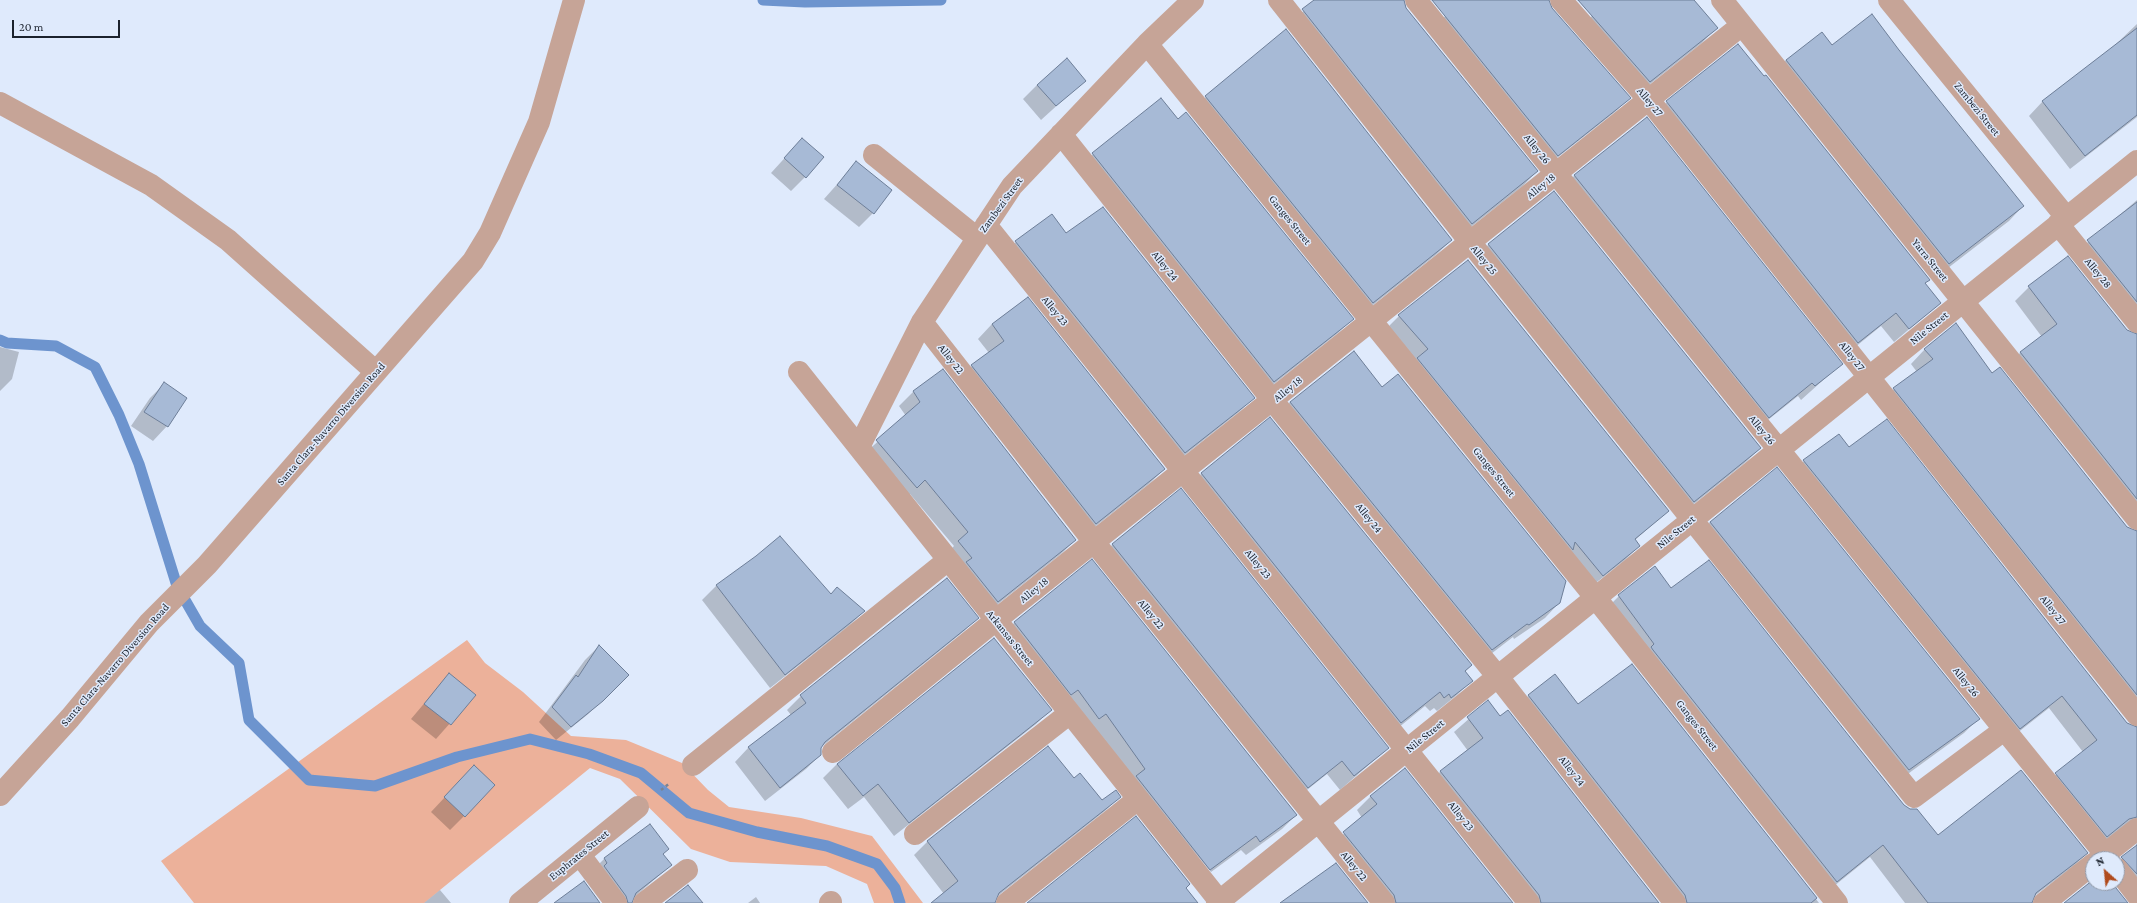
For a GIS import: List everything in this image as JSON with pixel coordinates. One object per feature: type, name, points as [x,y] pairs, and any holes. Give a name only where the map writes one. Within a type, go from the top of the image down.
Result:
[{"type":"street","name":"Santa Clara-Navarro Diversion Road","points":[[0,795],[70,718],[149,623],[207,565],[473,261],[490,233],[539,122],[574,0]]},
{"type":"street","name":"Zambezi Street","points":[[859,447],[922,322],[1012,186],[1147,44],[1193,0]]},
{"type":"street","name":"Alley 25","points":[[1279,0],[1470,242],[1914,797],[2004,730]]},
{"type":"street","name":"Alley 26","points":[[1416,0],[2004,730],[2097,851]]},
{"type":"street","name":"Alley 27","points":[[1561,0],[1649,100],[2137,716]]},
{"type":"street","name":"Yarra Street","points":[[1722,0],[2137,520]]},
{"type":"street","name":"Zambezi Street","points":[[1889,0],[2062,221]]},
{"type":"street","name":"Alley 18","points":[[834,752],[996,620],[1273,401],[1742,25]]},
{"type":"street","name":"Ganges Street","points":[[1147,44],[1595,597],[1838,903]]},
{"type":"street","points":[[0,103],[151,185],[228,240],[376,372]]},
{"type":"street","name":"Alley 24","points":[[1061,134],[1273,401],[1498,677],[1675,903]]},
{"type":"street","name":"Alley 23","points":[[874,155],[981,231],[1183,471],[1408,750],[1529,903]]},
{"type":"street","name":"Nile Street","points":[[1219,902],[1778,449],[2137,161]]},
{"type":"street","name":"Alley 28","points":[[2062,221],[2137,322]]},
{"type":"street","name":"Alley 22","points":[[922,322],[1094,542],[1384,903]]},
{"type":"street","name":"Arkansas Street","points":[[799,372],[1219,902]]},
{"type":"street","points":[[693,765],[948,560]]},
{"type":"street","points":[[915,834],[1070,713]]},
{"type":"street","points":[[1007,903],[1138,799]]},
{"type":"street","name":"Euphrates Street","points":[[520,903],[638,807]]},
{"type":"street","points":[[2115,851],[2137,829]]},
{"type":"street","points":[[580,855],[616,903]]},
{"type":"street","points":[[644,903],[687,870]]},
{"type":"street","points":[[2044,903],[2085,875]]},
{"type":"street","name":"Alley 26","points":[[2125,882],[2137,895]]},
{"type":"path","points":[[638,807],[693,765]]},
{"type":"shaded area","points":[[467,640],[485,663],[523,692],[571,736],[626,740],[682,763],[708,790],[729,807],[801,818],[872,836],[923,903],[874,903],[867,884],[826,866],[730,862],[691,849],[620,779],[590,768],[424,903],[194,903],[161,861]]},
{"type":"building","points":[[1314,0],[1404,0],[1406,8],[1538,171],[1472,224],[1302,9]]},
{"type":"building","points":[[1432,0],[1549,0],[1552,8],[1631,98],[1558,156]]},
{"type":"building","points":[[1578,0],[1694,0],[1718,28],[1650,82]]},
{"type":"building","points":[[1872,14],[2024,206],[1949,264],[1786,60],[1822,32],[1832,45]]},
{"type":"building","points":[[2137,28],[2137,115],[2085,156],[2042,101]]},
{"type":"building","points":[[1286,29],[1452,240],[1373,303],[1205,96]]},
{"type":"building","points":[[1738,44],[1764,76],[1766,75],[1930,280],[1925,283],[1941,303],[1909,329],[1896,313],[1858,343],[1666,101]]},
{"type":"building","points":[[1067,58],[1086,81],[1056,106],[1037,85]]},
{"type":"building","points":[[1161,98],[1178,119],[1186,112],[1354,319],[1274,382],[1092,153]]},
{"type":"building","points":[[1647,117],[1843,364],[1815,386],[1812,383],[1769,418],[1574,175]]},
{"type":"building","points":[[802,138],[824,157],[806,178],[784,158]]},
{"type":"building","points":[[856,161],[892,190],[874,214],[837,185]]},
{"type":"building","points":[[1554,191],[1761,448],[1694,502],[1488,244]]},
{"type":"building","points":[[2137,202],[2137,302],[2087,240]]},
{"type":"building","points":[[1103,207],[1255,398],[1185,453],[1015,241],[1052,214],[1066,233]]},
{"type":"building","points":[[2068,256],[2127,330],[2137,334],[2137,499],[2020,352],[2057,324],[2028,286]]},
{"type":"building","points":[[1468,260],[1669,511],[1635,539],[1640,546],[1603,576],[1575,542],[1573,550],[1417,358],[1428,349],[1398,315]]},
{"type":"building","points":[[1028,297],[1165,469],[1096,524],[971,365],[1004,341],[992,324]]},
{"type":"building","points":[[1956,323],[1992,373],[2000,367],[2127,527],[2137,531],[2137,695],[1893,388],[1933,359],[1924,349]]},
{"type":"building","points":[[1354,351],[1382,387],[1398,374],[1566,581],[1560,603],[1529,625],[1527,624],[1492,650],[1290,402]]},
{"type":"building","points":[[943,369],[1076,540],[998,602],[966,562],[972,558],[958,541],[968,532],[925,480],[917,488],[876,440],[920,402],[913,391]]},
{"type":"building","points":[[164,382],[187,398],[168,427],[144,412]]},
{"type":"building","points":[[1270,417],[1472,665],[1465,671],[1473,681],[1451,698],[1449,694],[1444,698],[1440,692],[1401,723],[1201,473]]},
{"type":"building","points":[[1887,419],[2127,723],[2137,727],[2137,817],[2129,819],[2107,837],[2055,773],[2097,740],[2062,696],[2020,729],[1803,460],[1839,434],[1849,447]]},
{"type":"building","points":[[1777,467],[1980,719],[1909,770],[1710,522]]},
{"type":"building","points":[[1181,488],[1389,748],[1354,776],[1342,761],[1308,788],[1112,544]]},
{"type":"building","points":[[780,536],[831,594],[837,587],[865,611],[785,675],[716,585],[756,556]]},
{"type":"building","points":[[1092,559],[1297,815],[1260,842],[1256,836],[1210,870],[1136,776],[1145,769],[1106,714],[1099,719],[1078,690],[1071,695],[1014,622]]},
{"type":"building","points":[[1709,560],[1904,805],[1910,809],[1917,809],[1938,835],[2021,770],[2086,851],[2085,851],[2085,855],[2036,893],[2032,903],[1928,903],[1883,845],[1837,882],[1653,650],[1651,647],[1654,644],[1618,595],[1655,566],[1671,588]]},
{"type":"building","points":[[947,578],[979,618],[825,742],[821,748],[821,755],[780,788],[748,747],[806,703],[800,695]]},
{"type":"building","points":[[994,638],[1052,710],[909,823],[878,784],[863,796],[837,764]]},
{"type":"building","points":[[599,645],[629,675],[603,701],[571,727],[552,707],[576,675],[578,677]]},
{"type":"building","points":[[1632,664],[1817,898],[1811,903],[1687,903],[1685,895],[1528,695],[1555,674],[1578,704]]},
{"type":"building","points":[[449,673],[476,695],[451,725],[424,704]]},
{"type":"building","points":[[1488,700],[1500,716],[1508,710],[1659,903],[1541,903],[1539,895],[1440,771],[1483,738],[1467,717]]},
{"type":"building","points":[[1048,746],[1074,778],[1080,773],[1102,800],[1116,790],[1121,797],[999,893],[995,903],[931,903],[958,881],[927,841]]},
{"type":"building","points":[[474,765],[495,785],[465,817],[444,797]]},
{"type":"building","points":[[1405,768],[1513,903],[1396,903],[1394,895],[1343,832],[1377,804],[1370,796]]},
{"type":"building","points":[[1136,816],[1190,884],[1186,888],[1198,903],[1027,903]]},
{"type":"building","points":[[650,824],[669,849],[663,854],[672,865],[636,893],[632,903],[628,903],[626,896],[604,866],[607,863],[604,858]]},
{"type":"building","points":[[2137,845],[2137,874],[2125,861],[2125,854]]},
{"type":"building","points":[[1336,863],[1368,903],[1280,903]]},
{"type":"building","points":[[584,881],[600,903],[554,903]]},
{"type":"building","points":[[688,885],[703,903],[665,903]]},
{"type":"building","points":[[2085,886],[2085,891],[2118,891],[2128,903],[2064,903]]},
{"type":"waterway","points":[[763,0],[805,2],[941,0]]},
{"type":"waterway","points":[[0,340],[7,343],[56,346],[95,367],[119,415],[139,464],[177,586],[200,626],[239,663],[249,720],[309,780],[375,786],[457,757],[530,739],[589,754],[641,773],[689,813],[757,832],[827,846],[877,864],[895,888],[900,903]]}]
